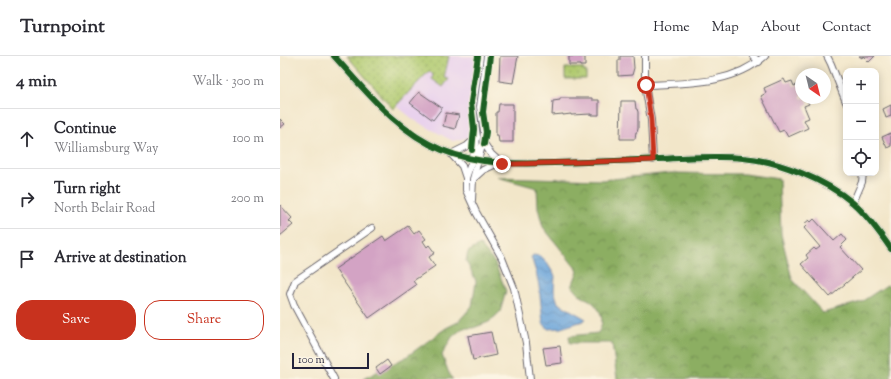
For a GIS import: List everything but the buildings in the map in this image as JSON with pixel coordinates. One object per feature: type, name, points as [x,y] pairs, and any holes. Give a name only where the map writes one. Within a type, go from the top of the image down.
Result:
[{"type":"street","points":[[334,56],[393,118],[423,141],[451,154],[513,164],[653,160],[711,156],[745,158],[772,162],[800,172],[828,186],[853,203],[878,230],[891,249]]},
{"type":"street","points":[[480,56],[473,106],[477,137],[475,159],[470,179],[472,201],[476,212],[502,258],[514,288],[526,343],[530,379]]},
{"type":"street","points":[[475,159],[483,142],[484,131],[480,107],[488,56]]},
{"type":"street","points":[[645,56],[646,85],[651,120],[653,160]]},
{"type":"street","points":[[753,56],[759,62]]},
{"type":"street","points":[[646,85],[707,82],[744,70],[759,62],[765,56]]},
{"type":"street","points":[[827,56],[843,94]]},
{"type":"street","points":[[475,93],[482,94]]},
{"type":"street","points":[[451,154],[467,146],[477,137]]},
{"type":"street","points":[[483,142],[488,151],[500,163]]},
{"type":"street","points":[[451,154],[462,166],[470,179]]},
{"type":"street","points":[[470,179],[483,170],[500,163]]},
{"type":"street","points":[[853,203],[862,182],[863,176]]},
{"type":"street","points":[[334,379],[294,305],[290,294],[295,282],[372,228]]},
{"type":"shaded area","points":[[350,56],[477,56],[469,104],[470,137],[453,141],[414,120],[392,102]]},
{"type":"green space","points":[[347,56],[449,56],[444,78],[449,79],[443,87],[432,79],[433,75],[429,71],[393,109]]},
{"type":"green space","points":[[565,68],[583,68],[583,71],[586,71],[586,79],[565,79]]},
{"type":"green space","points":[[671,173],[745,174],[779,179],[781,234],[792,279],[823,313],[861,302],[887,285],[891,288],[891,379],[617,379],[612,343],[570,343],[569,336],[598,333],[602,320],[600,313],[592,302],[581,296],[572,286],[578,271],[543,227],[538,208],[537,188],[497,177],[602,180]]},
{"type":"green space","points":[[480,245],[495,263],[506,291],[500,312],[489,322],[473,328],[463,328],[452,337],[442,355],[450,376],[453,379],[363,379],[406,357],[446,328],[458,322],[472,306],[476,281],[466,261],[468,252]]},
{"type":"water","points":[[533,255],[540,256],[547,263],[555,276],[554,290],[558,303],[586,319],[561,328],[548,329],[543,323],[539,286],[531,257]]},
{"type":"cycle path","points":[[334,56],[396,122],[426,142],[456,155],[484,161],[512,163],[593,162],[711,157],[743,158],[772,163],[787,167],[816,179],[842,195],[864,213],[891,249]]},
{"type":"cycle path","points":[[472,150],[474,129],[471,102],[478,56]]},
{"type":"cycle path","points":[[484,144],[486,132],[483,112],[490,56]]},
{"type":"route","points":[[502,164],[653,160],[651,120],[646,85]]}]
